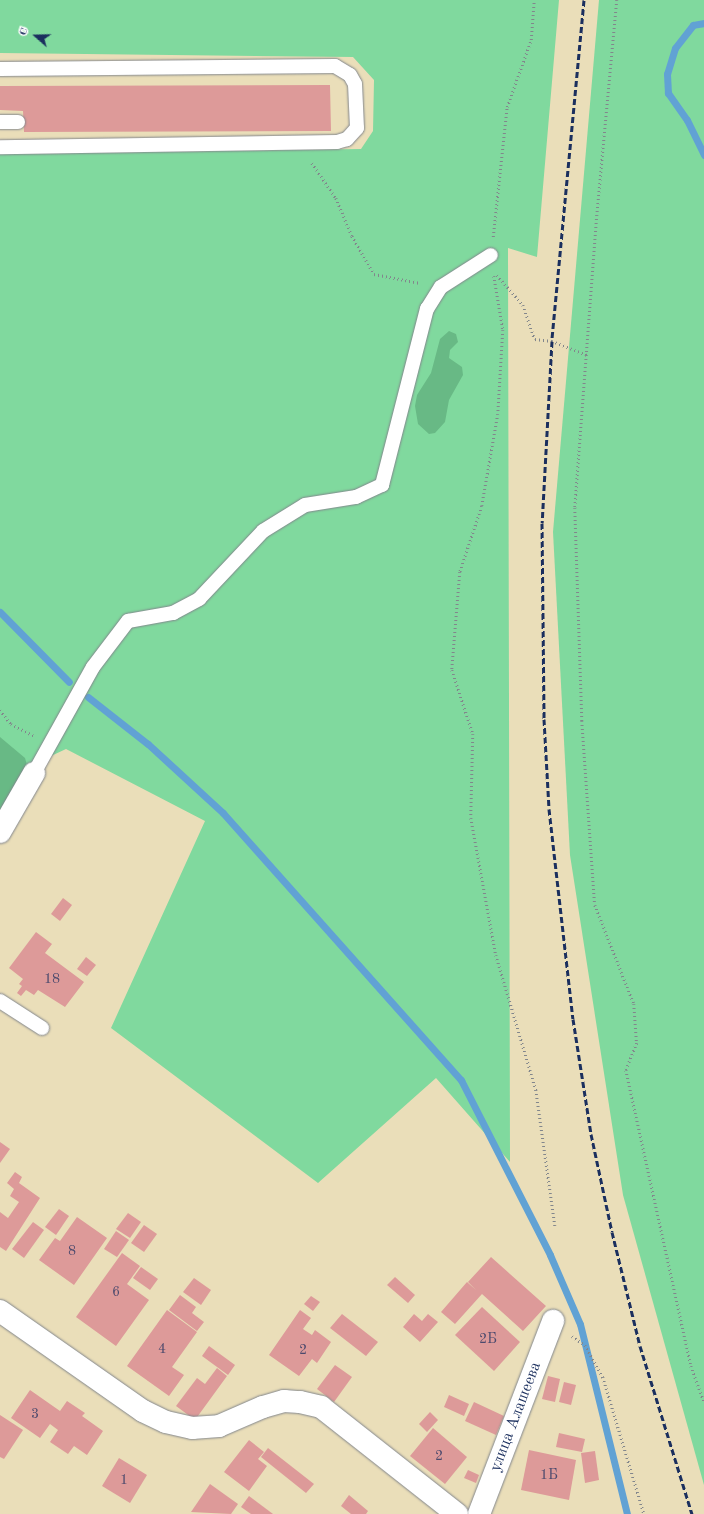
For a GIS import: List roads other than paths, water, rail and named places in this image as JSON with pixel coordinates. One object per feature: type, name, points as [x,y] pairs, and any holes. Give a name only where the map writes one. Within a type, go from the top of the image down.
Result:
[{"type":"street","points":[[0,832],[34,772]]},
{"type":"street","points":[[0,1311],[143,1411],[166,1422],[192,1428],[219,1426],[263,1407],[284,1401],[300,1402],[321,1407],[457,1514]]},
{"type":"street","name":"улица Алашеева","points":[[479,1514],[553,1321]]},
{"type":"lane","points":[[0,69],[317,65],[342,68],[355,84],[357,128],[347,139],[337,142],[0,147]]},
{"type":"lane","points":[[0,122],[18,122]]},
{"type":"lane","points":[[34,772],[93,667],[128,621],[172,613],[199,599],[264,531],[305,505],[356,497],[382,485],[427,309],[441,288],[491,255]]},
{"type":"lane","points":[[0,1001],[42,1028]]},
{"type":"waterway","points":[[704,23],[693,25],[675,48],[667,74],[668,93],[687,120],[704,155]]},
{"type":"waterway","points":[[0,612],[69,682]]},
{"type":"waterway","points":[[88,697],[148,744],[223,813],[461,1080],[550,1255],[580,1324],[627,1514]]},
{"type":"railway","points":[[584,0],[552,341],[542,523],[544,719],[549,809],[573,1019],[591,1134],[612,1232],[640,1346],[692,1514]]}]
